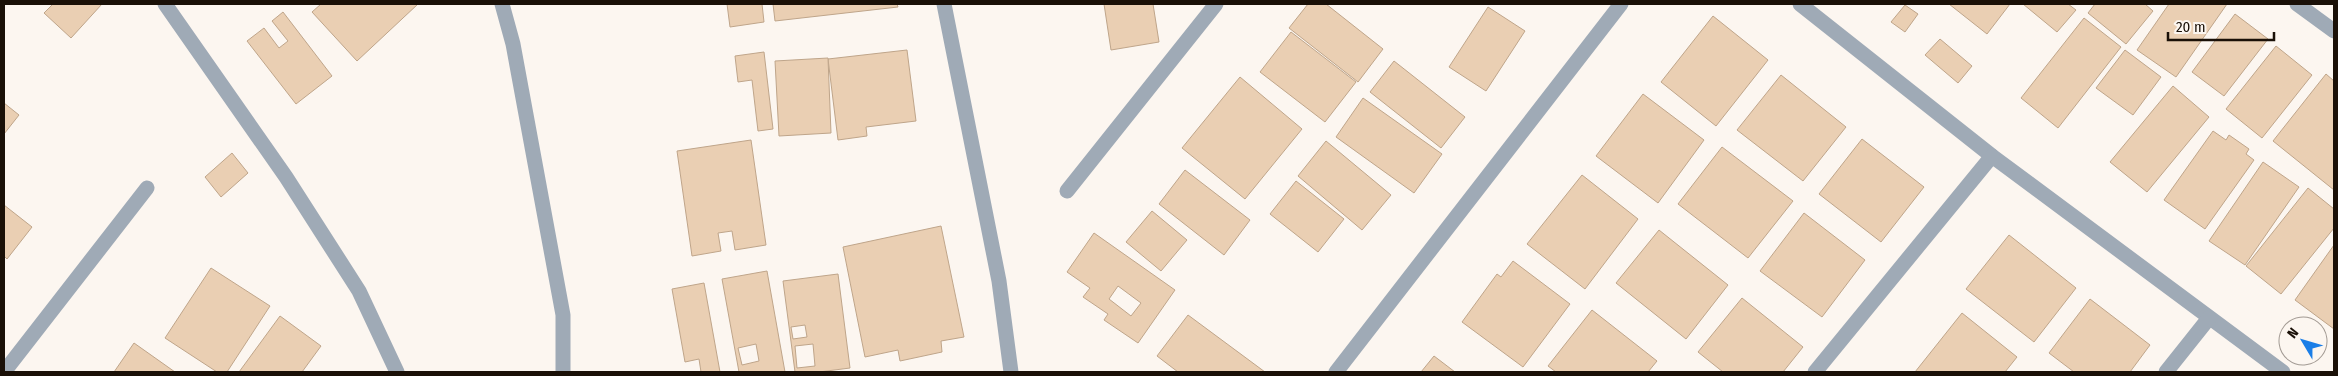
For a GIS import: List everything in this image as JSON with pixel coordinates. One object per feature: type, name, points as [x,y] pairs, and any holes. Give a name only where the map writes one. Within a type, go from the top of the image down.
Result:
[{"type":"street","points":[[165,4],[286,177],[359,291],[397,372]]},
{"type":"street","points":[[502,4],[515,54],[563,315],[563,372]]},
{"type":"street","points":[[944,4],[999,281],[1011,372]]},
{"type":"street","points":[[1068,191],[1216,4]]},
{"type":"street","points":[[1336,372],[1621,4]]},
{"type":"street","points":[[1800,4],[1992,156],[2283,372]]},
{"type":"street","points":[[2297,4],[2334,31]]},
{"type":"street","points":[[1815,372],[1992,156]]},
{"type":"street","points":[[4,372],[147,188]]},
{"type":"street","points":[[2166,372],[2209,318]]},
{"type":"building","points":[[53,4],[102,4],[71,38],[44,13]]},
{"type":"building","points":[[321,4],[418,4],[357,61],[312,12]]},
{"type":"building","points":[[727,4],[762,4],[764,22],[730,27]]},
{"type":"building","points":[[773,4],[897,4],[898,7],[775,21]]},
{"type":"building","points":[[1104,4],[1153,4],[1159,42],[1111,50]]},
{"type":"building","points":[[1308,4],[1326,4],[1383,49],[1358,82],[1289,28]]},
{"type":"building","points":[[1949,4],[2010,4],[1987,34]]},
{"type":"building","points":[[2023,4],[2068,4],[2076,10],[2057,32]]},
{"type":"building","points":[[2095,4],[2145,4],[2153,11],[2126,44],[2088,13]]},
{"type":"building","points":[[2169,4],[2227,4],[2176,77],[2137,50]]},
{"type":"building","points":[[1905,5],[1918,14],[1905,32],[1891,22]]},
{"type":"building","points":[[1488,7],[1525,31],[1486,91],[1449,67]]},
{"type":"building","points":[[283,12],[332,76],[296,104],[247,41],[264,28],[279,48],[288,41],[272,21]]},
{"type":"building","points":[[2235,14],[2268,39],[2224,96],[2192,72]]},
{"type":"building","points":[[1713,16],[1768,60],[1716,126],[1661,82]]},
{"type":"building","points":[[2084,18],[2121,47],[2058,128],[2021,98]]},
{"type":"building","points":[[1291,32],[1356,82],[1325,122],[1260,72]]},
{"type":"building","points":[[1940,39],[1972,66],[1958,83],[1925,55]]},
{"type":"building","points":[[2276,46],[2312,75],[2262,138],[2226,109]]},
{"type":"building","points":[[907,50],[916,121],[866,127],[867,136],[838,140],[828,59]]},
{"type":"building","points":[[2125,50],[2161,77],[2133,115],[2096,88]]},
{"type":"building","points":[[764,52],[773,129],[758,131],[752,80],[738,82],[735,56]]},
{"type":"building","points":[[828,58],[831,133],[779,136],[775,61]]},
{"type":"building","points":[[1394,61],[1465,117],[1441,148],[1370,92]]},
{"type":"building","points":[[2326,74],[2334,81],[2334,190],[2273,141]]},
{"type":"building","points":[[1781,75],[1846,127],[1803,181],[1737,130]]},
{"type":"building","points":[[1240,77],[1302,129],[1245,199],[1182,148]]},
{"type":"building","points":[[2173,86],[2209,117],[2147,192],[2110,162]]},
{"type":"building","points":[[1643,94],[1704,140],[1658,203],[1596,156]]},
{"type":"building","points":[[1363,98],[1442,154],[1414,193],[1336,137]]},
{"type":"building","points":[[4,103],[19,115],[4,134]]},
{"type":"building","points":[[2213,131],[2226,140],[2229,135],[2249,149],[2246,154],[2254,160],[2205,229],[2164,200]]},
{"type":"building","points":[[1862,139],[1924,187],[1881,242],[1819,194]]},
{"type":"building","points":[[751,140],[766,245],[735,250],[732,231],[718,233],[721,251],[692,256],[677,151]]},
{"type":"building","points":[[1326,141],[1391,195],[1362,230],[1298,176]]},
{"type":"building","points":[[1722,147],[1793,201],[1748,258],[1678,204]]},
{"type":"building","points":[[232,153],[248,173],[221,197],[205,177]]},
{"type":"building","points":[[2263,162],[2299,187],[2245,265],[2209,241]]},
{"type":"building","points":[[1185,170],[1250,220],[1224,255],[1159,204]]},
{"type":"building","points":[[1582,175],[1638,219],[1585,289],[1527,244]]},
{"type":"building","points":[[1296,181],[1344,219],[1318,252],[1270,214]]},
{"type":"building","points":[[2308,188],[2334,209],[2334,228],[2281,294],[2246,266]]},
{"type":"building","points":[[4,205],[32,227],[7,259],[4,256]]},
{"type":"building","points":[[1152,211],[1187,240],[1161,271],[1126,242]]},
{"type":"building","points":[[1804,213],[1865,260],[1822,317],[1760,271]]},
{"type":"building","points":[[941,226],[964,337],[941,341],[942,352],[900,361],[898,350],[865,357],[843,247]]},
{"type":"building","points":[[1659,230],[1728,285],[1686,339],[1616,283]]},
{"type":"building","points":[[1094,233],[1175,290],[1138,343],[1104,320],[1108,314],[1083,297],[1090,288],[1067,272]],"holes":[[[1118,286],[1141,303],[1131,316],[1109,299]]]},
{"type":"building","points":[[2009,235],[2076,288],[2034,342],[1966,289]]},
{"type":"building","points":[[2334,245],[2334,329],[2328,325],[2328,316],[2317,316],[2295,300]]},
{"type":"building","points":[[1513,261],[1570,304],[1523,367],[1462,322],[1497,274],[1501,277]]},
{"type":"building","points":[[211,268],[270,306],[227,372],[217,372],[165,338]]},
{"type":"building","points":[[767,271],[785,372],[739,372],[722,279]],"holes":[[[756,344],[759,361],[742,365],[738,348]]]},
{"type":"building","points":[[838,274],[850,368],[819,372],[795,372],[783,281]],"holes":[[[805,325],[807,337],[793,339],[791,327]],[[813,344],[815,366],[797,368],[795,346]]]},
{"type":"building","points":[[704,283],[720,372],[701,372],[699,359],[685,362],[672,289]]},
{"type":"building","points":[[1742,298],[1803,347],[1783,372],[1723,372],[1698,352]]},
{"type":"building","points":[[2090,299],[2150,345],[2130,372],[2074,372],[2049,353]]},
{"type":"building","points":[[1592,310],[1657,361],[1648,372],[1556,372],[1548,366]]},
{"type":"building","points":[[1962,313],[2017,357],[2005,372],[1915,372]]},
{"type":"building","points":[[1188,315],[1265,372],[1178,372],[1157,356]]},
{"type":"building","points":[[280,316],[321,346],[302,372],[239,372]]},
{"type":"building","points":[[134,343],[175,372],[114,372]]},
{"type":"building","points":[[1434,356],[1455,372],[1421,372]]}]
